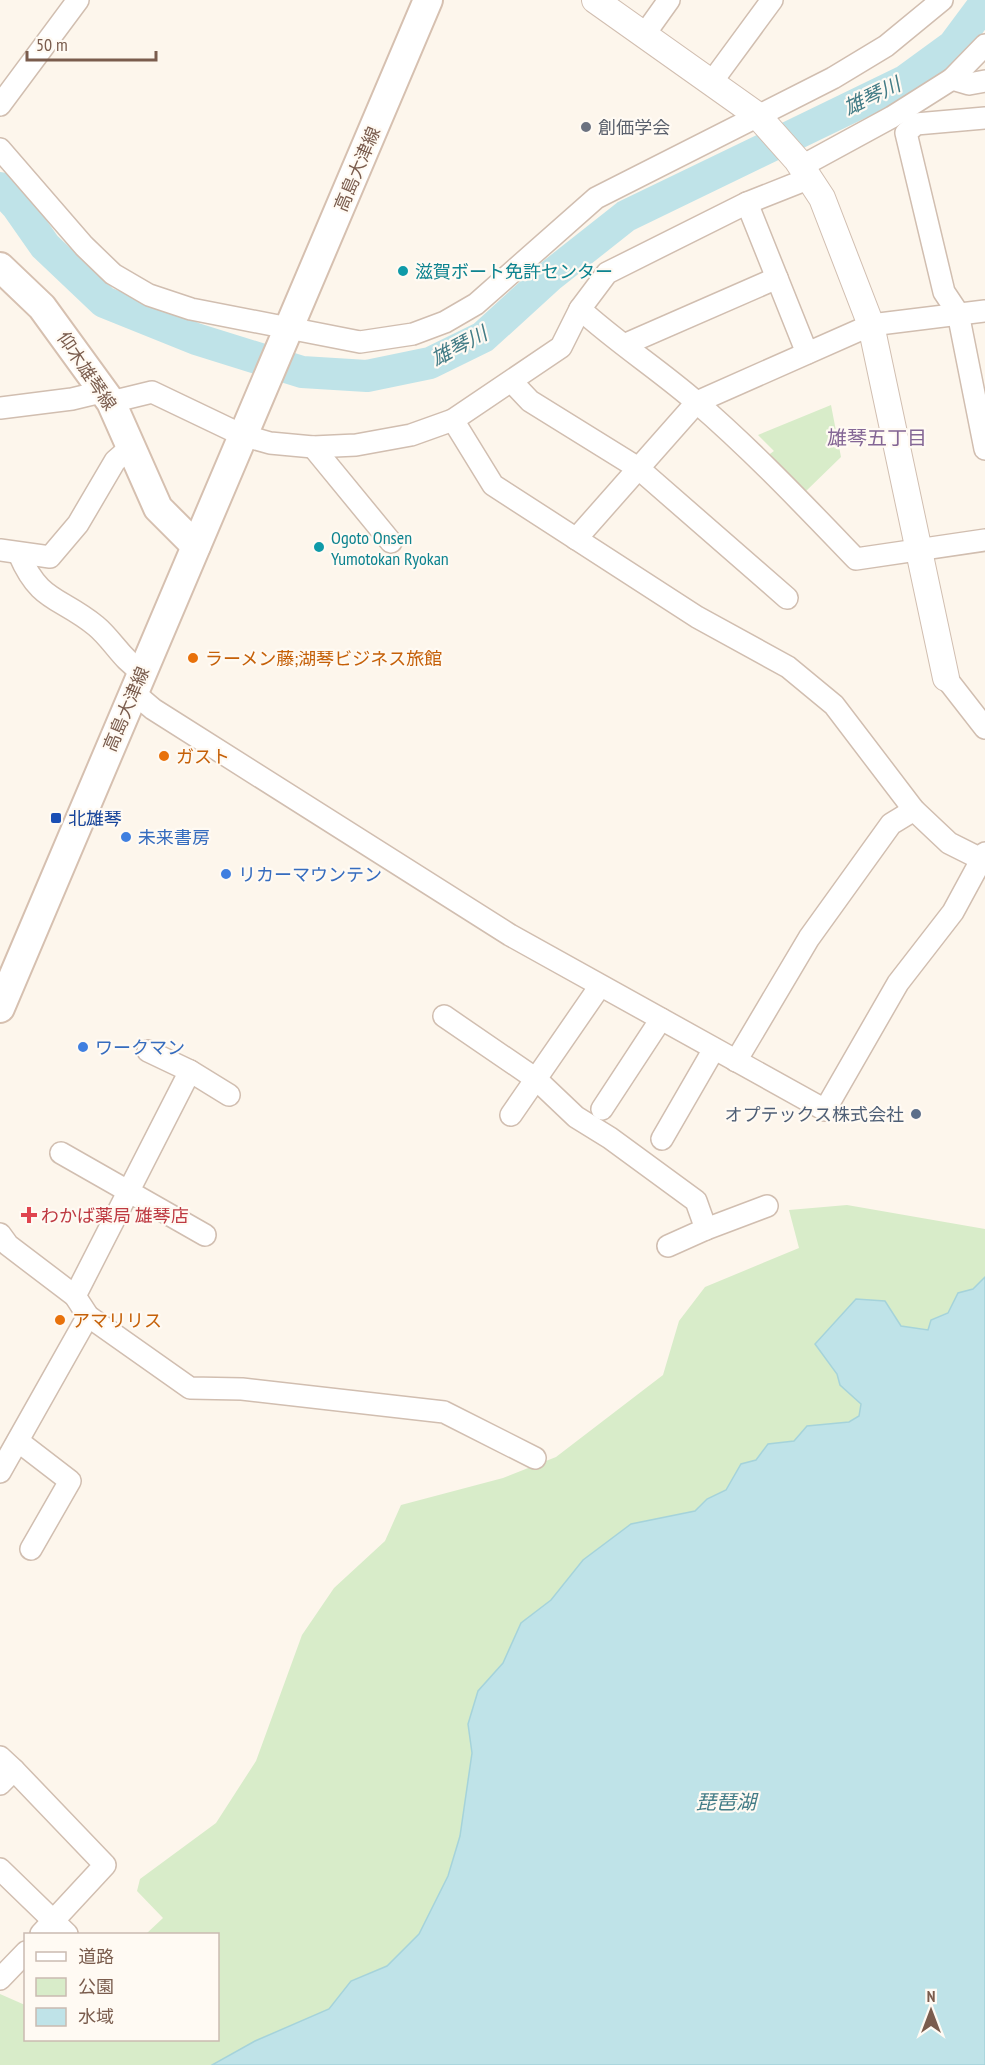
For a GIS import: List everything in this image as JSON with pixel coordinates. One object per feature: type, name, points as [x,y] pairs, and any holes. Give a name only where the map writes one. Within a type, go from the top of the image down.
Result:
[{"type":"main road","name":"高島大津線","points":[[0,1008],[428,0]]},
{"type":"main road","name":"仰木雄琴線","points":[[0,267],[42,308],[106,397],[158,508],[196,546]]},
{"type":"street","points":[[0,105],[78,0]]},
{"type":"street","points":[[595,0],[757,115],[803,168],[822,198],[871,325],[946,678],[985,728]]},
{"type":"street","points":[[644,35],[669,0]]},
{"type":"street","points":[[711,83],[772,0]]},
{"type":"street","points":[[0,149],[84,246],[113,274],[148,295],[191,309],[287,333],[360,342],[413,334],[445,322],[476,304],[596,198],[833,78],[886,46],[942,0]]},
{"type":"street","points":[[0,408],[152,392],[248,422],[270,443],[313,447],[356,445],[400,437],[453,420],[561,347],[580,309],[607,273],[747,203],[892,117],[952,79],[985,45]]},
{"type":"street","points":[[952,79],[969,84],[985,81]]},
{"type":"street","points":[[985,118],[916,124],[906,133],[944,292],[958,313],[985,449]]},
{"type":"street","points":[[747,203],[807,353]]},
{"type":"street","points":[[626,344],[777,278]]},
{"type":"street","points":[[580,309],[603,330],[626,344],[697,402],[856,559],[985,540]]},
{"type":"street","points":[[576,539],[697,402],[871,325],[985,310]]},
{"type":"street","points":[[512,382],[530,401],[638,468],[787,597]]},
{"type":"street","points":[[9,552],[44,594],[96,626],[128,663],[153,709],[470,910],[600,986],[825,1110],[898,983],[953,912],[984,858],[949,843],[914,810],[834,705],[788,667],[697,617],[494,485],[453,420]]},
{"type":"street","points":[[9,552],[50,557],[78,524],[115,460],[131,447]]},
{"type":"street","points":[[313,447],[392,542]]},
{"type":"street","points":[[736,1061],[816,929],[891,824],[914,810]]},
{"type":"street","points":[[511,1115],[600,986]]},
{"type":"street","points":[[444,1016],[536,1078],[576,1117],[610,1138],[696,1201],[706,1229]]},
{"type":"street","points":[[602,1109],[660,1019]]},
{"type":"street","points":[[662,1139],[714,1049]]},
{"type":"street","points":[[148,1051],[190,1071],[229,1095]]},
{"type":"street","points":[[75,1296],[127,1190],[190,1071]]},
{"type":"street","points":[[61,1153],[205,1235]]},
{"type":"street","points":[[668,1246],[767,1206]]},
{"type":"street","points":[[0,1234],[8,1245],[75,1296],[88,1316],[190,1388],[242,1389],[444,1412],[535,1458]]},
{"type":"street","points":[[0,1472],[88,1316]]},
{"type":"street","points":[[18,1441],[70,1481],[31,1549]]},
{"type":"street","points":[[0,1869],[54,1930],[105,1865],[5,1770]]},
{"type":"street","points":[[0,1979],[24,1954]]},
{"type":"green space","points":[[831,405],[841,457],[804,493],[767,456],[774,451],[758,435]]},
{"type":"green space","points":[[847,1205],[985,1229],[985,1277],[973,1289],[958,1293],[948,1314],[931,1320],[929,1330],[901,1326],[885,1301],[815,1344],[837,1374],[840,1385],[861,1404],[859,1416],[849,1422],[807,1426],[794,1441],[768,1444],[756,1460],[741,1464],[726,1490],[707,1499],[695,1511],[631,1524],[583,1560],[551,1600],[521,1623],[503,1663],[478,1691],[468,1724],[472,1753],[460,1836],[448,1876],[419,1934],[387,1966],[351,1981],[329,2009],[255,2041],[212,2065],[0,2065],[0,1994],[24,2005],[24,2041],[219,2041],[219,1933],[147,1933],[163,1918],[137,1891],[140,1879],[216,1823],[256,1761],[302,1635],[334,1588],[385,1541],[401,1505],[503,1478],[556,1457],[663,1375],[679,1321],[705,1287],[799,1248],[789,1210]]},
{"type":"water","name":"琵琶湖","points":[[985,1277],[985,2065],[212,2065],[255,2041],[329,2009],[351,1981],[387,1966],[419,1934],[448,1876],[460,1836],[472,1753],[468,1724],[478,1691],[503,1663],[521,1623],[551,1600],[583,1560],[631,1524],[695,1511],[707,1499],[726,1490],[741,1464],[756,1460],[768,1444],[794,1441],[807,1426],[849,1422],[859,1416],[861,1404],[840,1385],[837,1374],[815,1344],[856,1299],[885,1301],[901,1326],[928,1330],[931,1320],[948,1313],[958,1293],[973,1289]]},
{"type":"waterway","name":"雄琴川","points":[[0,188],[17,206],[45,246],[104,302],[196,339],[302,372],[367,376],[430,363],[483,337],[550,276],[626,216],[905,81],[953,46],[985,3]]},
{"type":"place","name":"創価学会","points":[[586,127]]},
{"type":"place","name":"滋賀ボート免許センター","points":[[403,271]]},
{"type":"place","name":"Ogoto Onsen Yumotokan Ryokan","points":[[319,547]]},
{"type":"place","name":"ラーメン藤;湖琴ビジネス旅館","points":[[193,658]]},
{"type":"place","name":"ガスト","points":[[164,756]]},
{"type":"place","name":"北雄琴","points":[[56,818]]},
{"type":"place","name":"未来書房","points":[[126,837]]},
{"type":"place","name":"リカーマウンテン","points":[[226,874]]},
{"type":"place","name":"ワークマン","points":[[83,1047]]},
{"type":"place","name":"オプテックス株式会社","points":[[916,1114]]},
{"type":"place","name":"わかば薬局 雄琴店","points":[[29,1215]]},
{"type":"place","name":"アマリリス","points":[[60,1320]]},
{"type":"district","name":"雄琴五丁目","points":[[877,438]]}]
